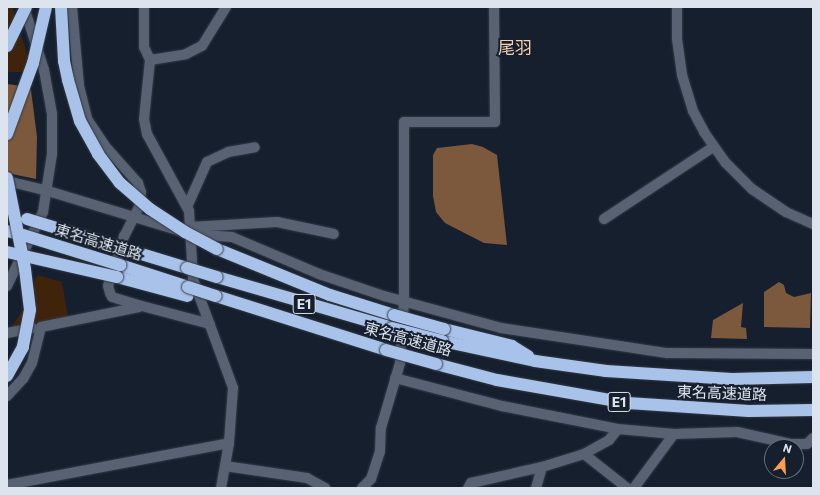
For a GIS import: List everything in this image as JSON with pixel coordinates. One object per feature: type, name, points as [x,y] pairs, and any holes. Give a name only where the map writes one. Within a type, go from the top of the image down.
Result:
[{"type":"highway","points":[[7,46],[25,7]]},
{"type":"highway","points":[[7,134],[33,63],[46,7]]},
{"type":"highway","points":[[61,7],[64,61],[80,121],[98,154],[120,183],[150,209],[185,232],[217,249],[330,295],[394,315],[512,346],[535,361]]},
{"type":"highway","points":[[7,178],[25,269],[30,310],[23,347],[7,376]]},
{"type":"highway","name":"東名高速道路","points":[[7,215],[27,219],[216,277],[392,328],[442,341],[535,361],[606,371],[680,377],[813,377]]},
{"type":"highway","name":"東名高速道路","points":[[7,231],[120,265],[216,300],[386,350],[497,380],[628,403],[705,410],[810,410]]},
{"type":"highway","points":[[7,252],[117,277],[188,291]]},
{"type":"street","points":[[7,286],[37,229],[48,191],[52,154],[52,114],[42,62],[25,7]]},
{"type":"street","points":[[72,7],[83,104],[95,132],[138,184],[141,192],[139,207],[124,236],[108,286],[112,297],[210,324]]},
{"type":"street","points":[[144,7],[144,47],[150,60],[144,118],[147,134],[187,207],[193,279],[233,388],[229,443],[221,488]]},
{"type":"street","points":[[150,60],[186,54],[202,46],[226,7]]},
{"type":"street","points":[[362,488],[371,479],[380,451],[381,428],[400,363],[404,301],[404,122],[495,122],[494,7]]},
{"type":"street","points":[[677,7],[677,40],[682,74],[693,111],[713,146],[752,189],[786,212],[812,222]]},
{"type":"street","points":[[604,219],[713,146]]},
{"type":"street","points":[[187,207],[207,162],[228,152],[255,147]]},
{"type":"street","points":[[7,181],[48,191],[134,217],[237,239],[319,274],[404,301],[501,328],[667,353],[813,354]]},
{"type":"street","points":[[190,230],[218,223],[242,224],[277,222],[334,234]]},
{"type":"street","points":[[237,239],[242,224]]},
{"type":"street","points":[[7,333],[142,306]]},
{"type":"street","points":[[7,396],[23,380],[32,363],[41,327]]},
{"type":"street","points":[[395,378],[502,406],[618,429],[674,434],[737,432],[791,444],[807,444],[813,438]]},
{"type":"street","points":[[468,488],[471,483],[542,467],[584,454],[609,440],[618,429]]},
{"type":"street","points":[[634,488],[674,434]]},
{"type":"street","points":[[7,485],[229,443]]},
{"type":"street","points":[[584,454],[627,488]]},
{"type":"street","points":[[225,466],[307,478],[325,488]]},
{"type":"street","points":[[536,488],[542,467]]},
{"type":"shaded area","points":[[7,7],[12,7],[33,72],[7,72]]},
{"type":"shaded area","points":[[7,84],[29,87],[31,90],[37,137],[36,179],[7,173]]},
{"type":"shaded area","points":[[472,144],[483,147],[497,155],[507,245],[484,243],[445,223],[436,212],[433,196],[433,155],[437,148]]},
{"type":"shaded area","points":[[37,275],[62,282],[68,317],[11,328],[24,308]]},
{"type":"shaded area","points":[[779,282],[784,285],[786,293],[794,297],[811,293],[810,328],[764,327],[764,292]]},
{"type":"shaded area","points":[[743,303],[741,327],[746,328],[747,339],[711,338],[713,320]]},
{"type":"district","name":"尾羽","points":[[515,48]]}]
